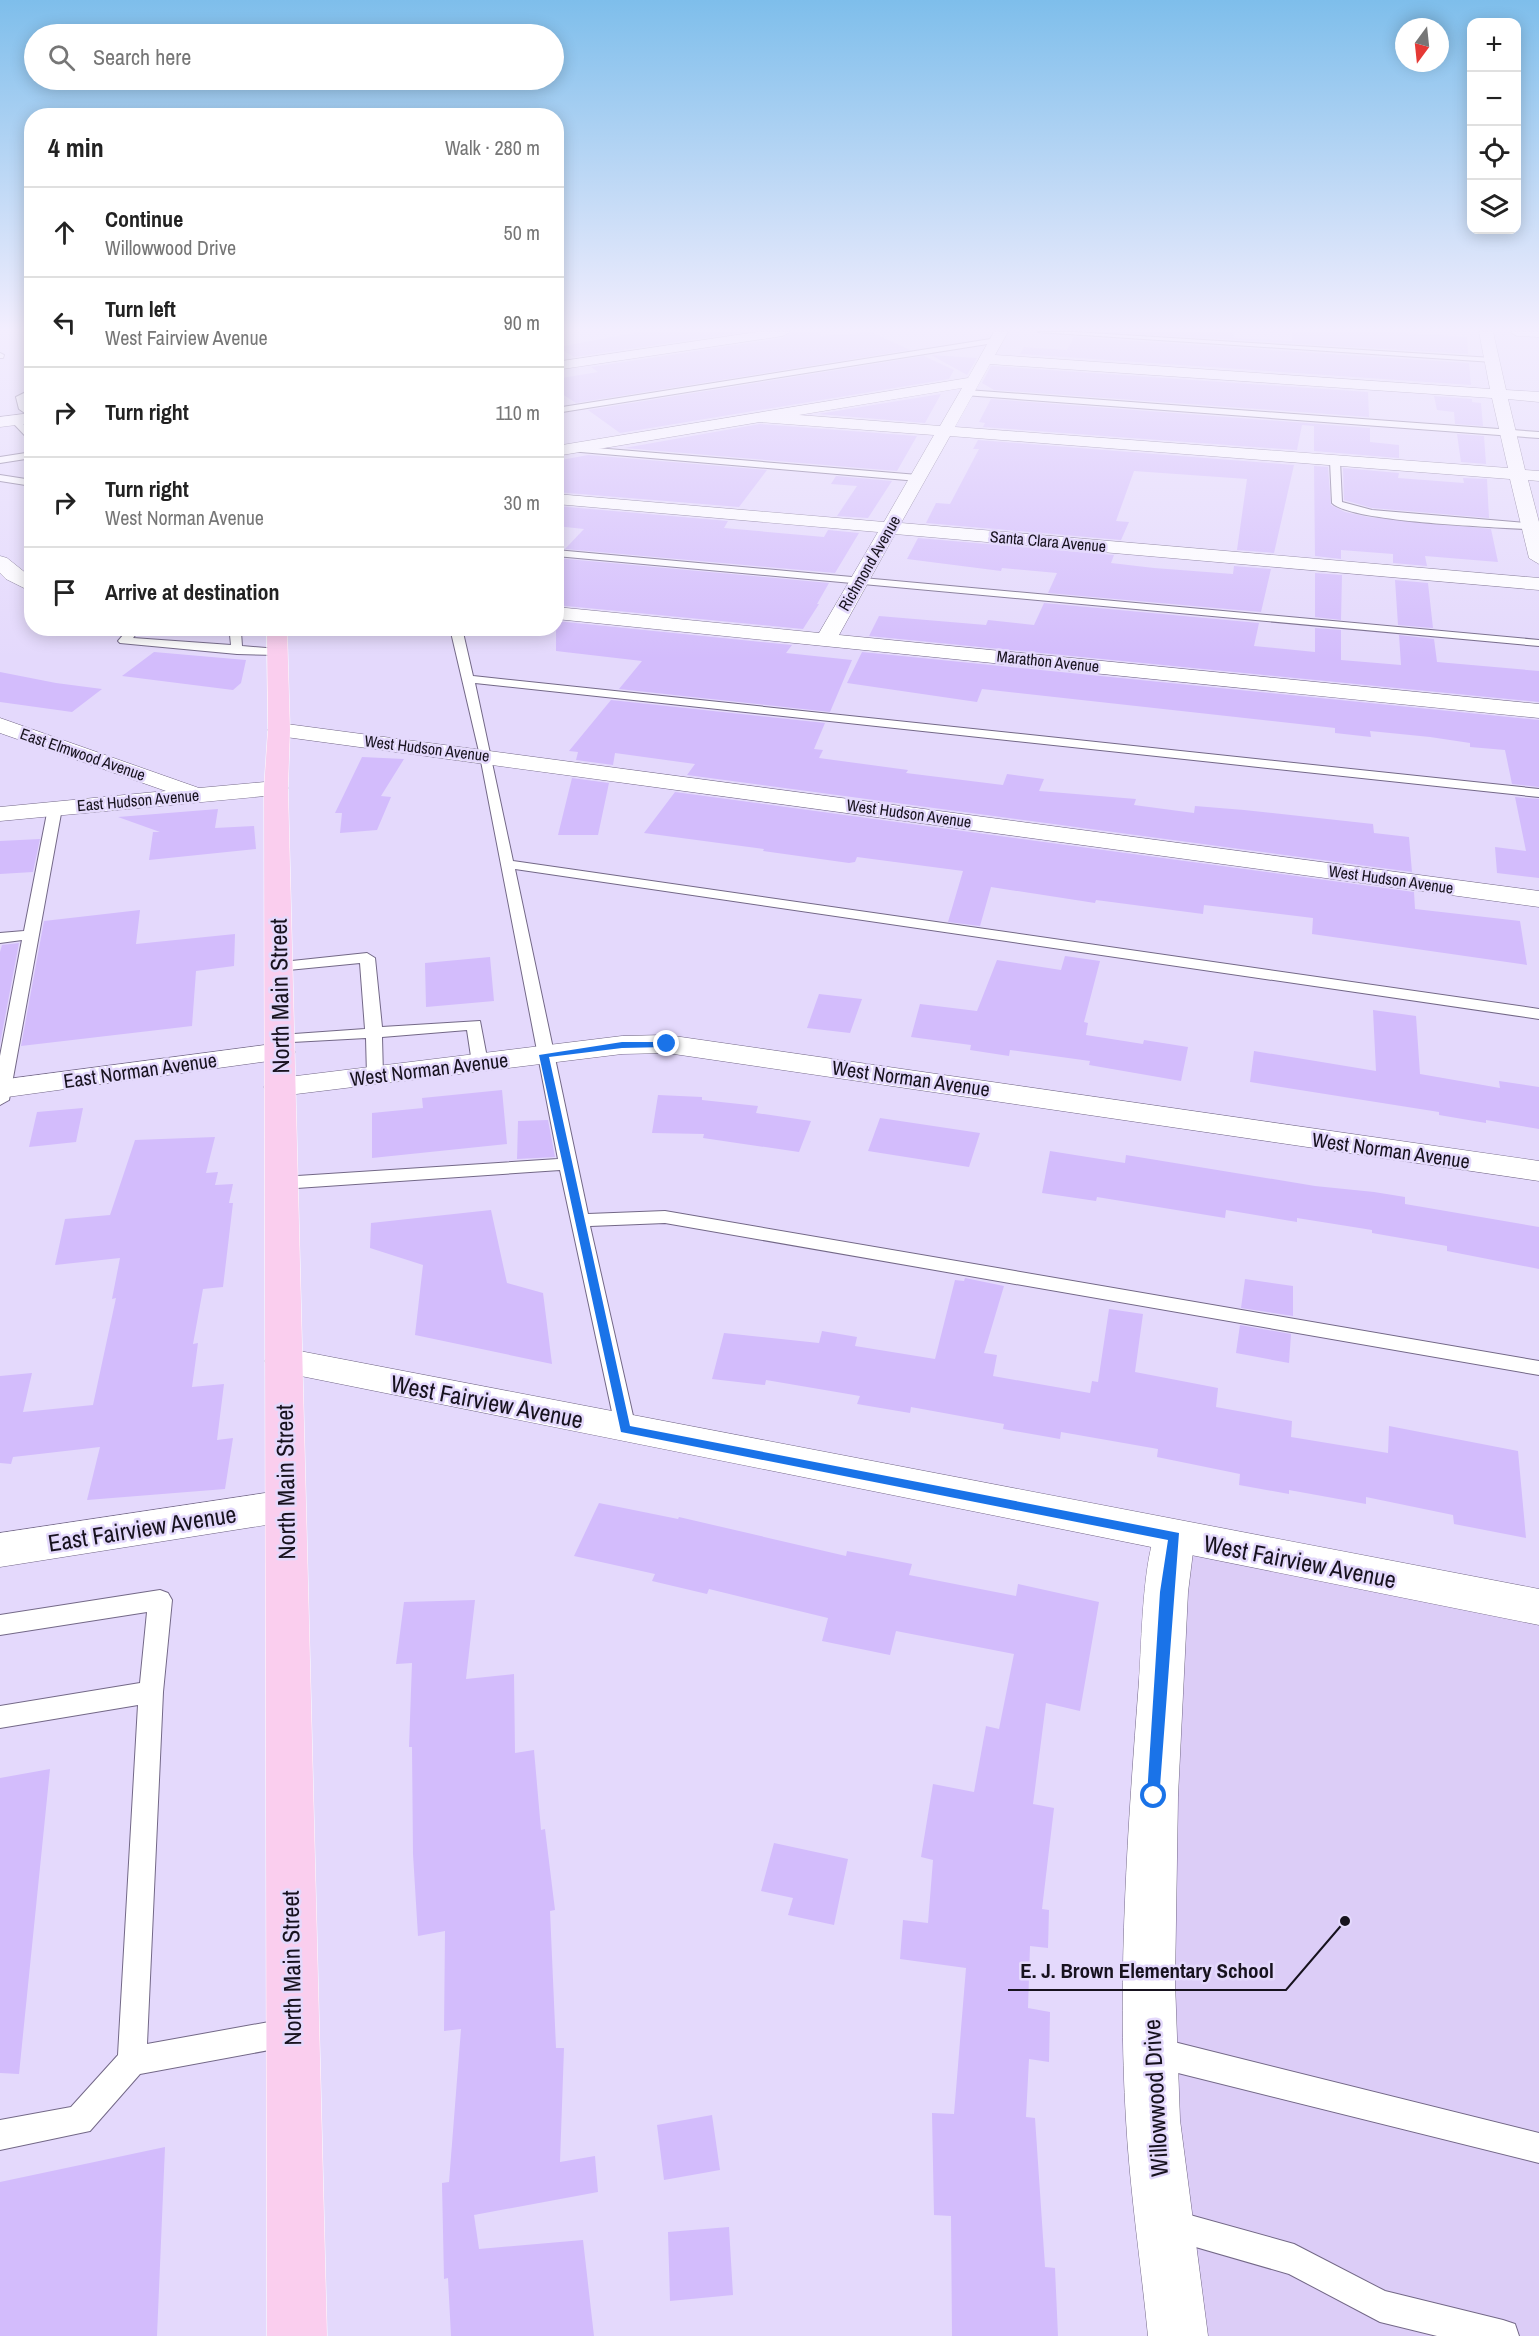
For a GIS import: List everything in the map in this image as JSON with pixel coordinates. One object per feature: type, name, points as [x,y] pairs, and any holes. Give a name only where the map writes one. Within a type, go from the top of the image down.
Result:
[{"type":"main road","name":"North Main Street","points":[[277,640],[279,729],[276,788],[297,2336]]},
{"type":"street","points":[[564,450],[618,441]]},
{"type":"street","name":"Richmond Avenue","points":[[826,639],[939,441]]},
{"type":"street","points":[[1080,441],[1539,476]]},
{"type":"street","points":[[1509,441],[1535,527],[1539,558]]},
{"type":"street","name":"Santa Clara Avenue","points":[[564,499],[1539,584]]},
{"type":"street","points":[[0,562],[24,582]]},
{"type":"street","points":[[0,592],[24,588]]},
{"type":"street","name":"Marathon Avenue","points":[[564,613],[1539,711]]},
{"type":"street","name":"East Elmwood Avenue","points":[[0,725],[200,795]]},
{"type":"street","name":"West Hudson Avenue","points":[[279,729],[1539,899]]},
{"type":"street","name":"East Hudson Avenue","points":[[0,814],[276,788]]},
{"type":"street","name":"West Norman Avenue","points":[[280,1060],[375,1076],[622,1045],[667,1044],[1539,1172]]},
{"type":"street","name":"East Norman Avenue","points":[[1,1092],[280,1060]]},
{"type":"street","name":"West Fairview Avenue","points":[[284,1360],[625,1429],[1539,1607]]},
{"type":"street","name":"East Fairview Avenue","points":[[0,1550],[285,1506]]},
{"type":"street","name":"Willowwood Drive","points":[[1174,1536],[1167,1592],[1154,1796],[1149,1982],[1153,2120],[1178,2336]]},
{"type":"lane","points":[[564,450],[918,478]]},
{"type":"lane","points":[[0,460],[24,456]]},
{"type":"lane","points":[[1335,460],[1337,502],[1346,508],[1372,513],[1535,527]]},
{"type":"lane","points":[[0,478],[24,482]]},
{"type":"lane","points":[[564,554],[1539,643]]},
{"type":"lane","points":[[129,636],[124,642],[237,651],[277,640]]},
{"type":"lane","points":[[235,636],[237,651]]},
{"type":"lane","points":[[458,636],[486,756],[544,1055],[625,1429]]},
{"type":"lane","points":[[468,679],[1539,793]]},
{"type":"lane","points":[[1,1092],[55,808]]},
{"type":"lane","points":[[507,864],[1539,1014]]},
{"type":"lane","points":[[0,938],[31,935]]},
{"type":"lane","points":[[279,966],[367,958],[374,1033],[375,1076]]},
{"type":"lane","points":[[280,1060],[374,1033],[474,1024],[480,1063]]},
{"type":"lane","points":[[282,1183],[495,1171],[567,1164]]},
{"type":"lane","points":[[579,1220],[664,1217],[1539,1368]]},
{"type":"lane","points":[[0,1625],[160,1600],[152,1692],[132,2061]]},
{"type":"lane","points":[[0,1717],[152,1692]]},
{"type":"lane","points":[[0,2135],[79,2120],[132,2061],[292,2032]]},
{"type":"lane","points":[[1151,2052],[1539,2148]]},
{"type":"lane","points":[[1164,2224],[1294,2260],[1380,2306],[1503,2336]]},
{"type":"shaded area","points":[[1174,1536],[1539,1607],[1539,2336],[1178,2336],[1174,2311]]},
{"type":"building","points":[[664,441],[914,441],[897,471],[624,448]]},
{"type":"building","points":[[977,441],[991,441],[1294,465],[1274,553],[1237,550],[1247,479],[1134,471],[1116,521],[1129,522],[1121,540],[926,523],[936,503],[950,504],[979,449],[973,449]]},
{"type":"building","points":[[1174,441],[1299,441],[1297,450]]},
{"type":"building","points":[[1314,441],[1370,441],[1399,445],[1399,458],[1314,451]]},
{"type":"building","points":[[1458,441],[1484,441],[1486,464],[1461,462]]},
{"type":"building","points":[[588,455],[767,470],[739,507],[564,493],[564,460]]},
{"type":"building","points":[[1314,466],[1328,467],[1331,505],[1345,512],[1368,517],[1491,529],[1498,562],[1425,556],[1427,566],[1393,563],[1393,554],[1341,550],[1341,559],[1315,556]]},
{"type":"building","points":[[1343,468],[1399,473],[1398,478],[1464,483],[1463,478],[1487,479],[1489,518],[1372,508],[1344,500]]},
{"type":"building","points":[[836,476],[892,481],[868,518],[837,516],[857,486],[831,484]]},
{"type":"building","points":[[564,507],[728,521],[724,528],[824,537],[828,530],[859,533],[835,573],[565,549],[584,529],[564,527]]},
{"type":"building","points":[[918,538],[1114,555],[1111,563],[1154,568],[1233,574],[1234,566],[1271,569],[1261,612],[1048,593],[1057,573],[1002,568],[1001,571],[907,559]]},
{"type":"building","points":[[564,559],[829,583],[803,629],[564,606]]},
{"type":"building","points":[[1315,573],[1342,575],[1341,620],[1315,617]]},
{"type":"building","points":[[1395,580],[1428,583],[1433,628],[1398,625]]},
{"type":"building","points":[[1044,603],[1259,623],[1254,646],[1315,652],[1315,628],[1341,630],[1341,660],[1401,665],[1399,635],[1434,639],[1437,662],[1539,671],[1539,702],[869,636],[879,616],[986,625],[988,620],[1034,625]]},
{"type":"building","points":[[564,622],[792,645],[786,653],[852,660],[830,712],[619,689],[642,661],[556,651],[556,636],[564,636]]},
{"type":"building","points":[[154,652],[246,660],[241,683],[233,690],[122,676]]},
{"type":"building","points":[[862,652],[1539,720],[1539,787],[1512,784],[1505,750],[1470,747],[1470,743],[1370,731],[1371,737],[1335,733],[1335,728],[982,689],[977,702],[847,683]]},
{"type":"building","points":[[0,672],[102,689],[72,712],[0,702]]},
{"type":"building","points":[[611,700],[825,723],[814,749],[823,750],[819,758],[908,770],[906,773],[1003,785],[1007,774],[1044,779],[1039,791],[1136,799],[1134,805],[1194,813],[1195,806],[1373,824],[1374,833],[1409,837],[1412,872],[687,775],[695,764],[615,753],[613,765],[576,760],[578,752],[569,751]]},
{"type":"building","points":[[362,757],[404,759],[381,796],[391,797],[377,830],[340,833],[342,813],[335,813]]},
{"type":"building","points":[[572,778],[609,783],[598,835],[558,835]]},
{"type":"building","points":[[675,792],[1414,892],[1415,909],[1520,921],[1527,965],[1312,934],[1313,918],[1204,905],[1203,914],[1096,900],[1095,903],[991,887],[980,926],[948,922],[963,871],[857,857],[855,862],[849,863],[644,833]]},
{"type":"building","points":[[1515,797],[1539,799],[1539,878],[1497,873],[1495,847],[1526,851]]},
{"type":"building","points":[[218,809],[215,828],[254,826],[256,849],[149,860],[153,832],[160,832],[118,817]]},
{"type":"building","points":[[40,839],[33,872],[0,874],[0,841]]},
{"type":"building","points":[[140,910],[136,944],[235,934],[234,966],[196,971],[192,1026],[21,1046],[44,921]]},
{"type":"building","points":[[19,943],[0,1044],[0,952],[2,945]]},
{"type":"building","points":[[1065,956],[1100,961],[1084,1022],[1088,1023],[1086,1035],[1143,1044],[1144,1040],[1188,1047],[1181,1081],[1089,1065],[1090,1061],[1010,1050],[1009,1056],[970,1050],[971,1045],[911,1037],[920,1004],[977,1011],[997,960],[1061,970]]},
{"type":"building","points":[[490,957],[494,1001],[426,1007],[425,963]]},
{"type":"building","points":[[819,994],[862,999],[850,1033],[807,1028]]},
{"type":"building","points":[[1373,1010],[1416,1016],[1420,1074],[1500,1088],[1499,1081],[1539,1087],[1539,1129],[1486,1120],[1486,1123],[1439,1115],[1439,1112],[1250,1082],[1254,1051],[1376,1071]]},
{"type":"building","points":[[502,1090],[507,1144],[372,1158],[372,1113],[423,1108],[422,1098]]},
{"type":"building","points":[[658,1095],[702,1097],[702,1100],[758,1106],[756,1113],[811,1121],[799,1152],[703,1138],[704,1134],[652,1133]]},
{"type":"building","points":[[83,1108],[76,1142],[29,1147],[37,1112]]},
{"type":"building","points":[[880,1118],[980,1133],[969,1167],[868,1151]]},
{"type":"building","points":[[548,1120],[555,1157],[517,1159],[518,1121]]},
{"type":"building","points":[[215,1137],[206,1173],[218,1172],[215,1185],[233,1184],[229,1203],[233,1203],[223,1287],[203,1289],[193,1344],[198,1343],[192,1387],[224,1384],[217,1440],[233,1438],[225,1489],[87,1500],[100,1447],[13,1457],[11,1464],[0,1463],[0,1376],[32,1373],[23,1412],[93,1405],[116,1298],[112,1299],[120,1258],[55,1265],[65,1219],[110,1215],[135,1140]]},
{"type":"building","points":[[1050,1151],[1125,1163],[1126,1155],[1315,1186],[1374,1192],[1405,1197],[1405,1204],[1539,1227],[1539,1269],[1447,1251],[1447,1246],[1372,1233],[1372,1230],[1297,1218],[1297,1222],[1226,1210],[1225,1218],[1097,1197],[1096,1201],[1042,1193]]},
{"type":"building","points":[[491,1210],[507,1283],[543,1293],[552,1364],[415,1335],[423,1265],[370,1248],[371,1223]]},
{"type":"building","points":[[965,1278],[1004,1286],[984,1353],[997,1355],[993,1376],[1090,1393],[1092,1381],[1098,1382],[1109,1309],[1143,1314],[1135,1372],[1218,1388],[1216,1407],[1292,1421],[1291,1437],[1388,1453],[1389,1426],[1518,1451],[1526,1538],[1454,1524],[1453,1515],[1366,1497],[1366,1504],[1289,1490],[1289,1494],[1239,1485],[1240,1474],[1157,1457],[1158,1449],[1061,1432],[1060,1439],[1003,1429],[1004,1424],[911,1407],[910,1413],[857,1404],[860,1396],[766,1380],[765,1385],[712,1379],[724,1333],[819,1343],[822,1331],[857,1337],[855,1346],[935,1359],[955,1280],[964,1281]]},
{"type":"building","points":[[1245,1279],[1293,1286],[1293,1316],[1241,1308]]},
{"type":"building","points":[[1240,1325],[1291,1334],[1289,1363],[1236,1353]]},
{"type":"building","points":[[599,1503],[678,1519],[679,1517],[846,1556],[847,1551],[912,1564],[909,1575],[1016,1596],[1018,1584],[1099,1602],[1080,1711],[1046,1703],[1033,1804],[1054,1808],[1042,1909],[1049,1910],[1048,1948],[1030,1946],[1028,2008],[1050,2012],[1049,2062],[1029,2059],[1026,2117],[1035,2118],[1045,2267],[1055,2268],[1058,2336],[952,2336],[951,2216],[934,2215],[932,2113],[954,2114],[966,1968],[900,1959],[903,1920],[928,1923],[933,1860],[921,1857],[933,1784],[974,1792],[986,1726],[999,1729],[1014,1654],[896,1631],[890,1655],[822,1641],[828,1618],[709,1589],[707,1594],[652,1581],[655,1574],[574,1556]]},
{"type":"building","points":[[475,1600],[466,1679],[514,1674],[515,1753],[534,1750],[541,1830],[545,1829],[555,1910],[550,1911],[556,2048],[564,2048],[560,2162],[595,2156],[598,2192],[474,2215],[479,2249],[583,2240],[594,2336],[451,2336],[448,2278],[444,2279],[442,2183],[449,2182],[461,2029],[444,2031],[445,1931],[418,1936],[413,1854],[412,1747],[409,1747],[412,1663],[396,1664],[404,1602]]},
{"type":"building","points":[[50,1769],[19,2074],[0,2073],[0,1778]]},
{"type":"building","points":[[774,1843],[848,1859],[834,1925],[788,1915],[793,1898],[761,1891]]},
{"type":"building","points":[[712,2115],[720,2170],[664,2180],[657,2125]]},
{"type":"building","points":[[165,2147],[157,2336],[0,2336],[0,2182]]},
{"type":"building","points":[[729,2227],[733,2295],[670,2301],[668,2232]]},
{"type":"place","name":"E. J. Brown Elementary School","points":[[1345,1921]]},
{"type":"route","points":[[667,1044],[622,1045],[544,1055],[625,1429],[1174,1536],[1167,1592],[1154,1796]]}]
